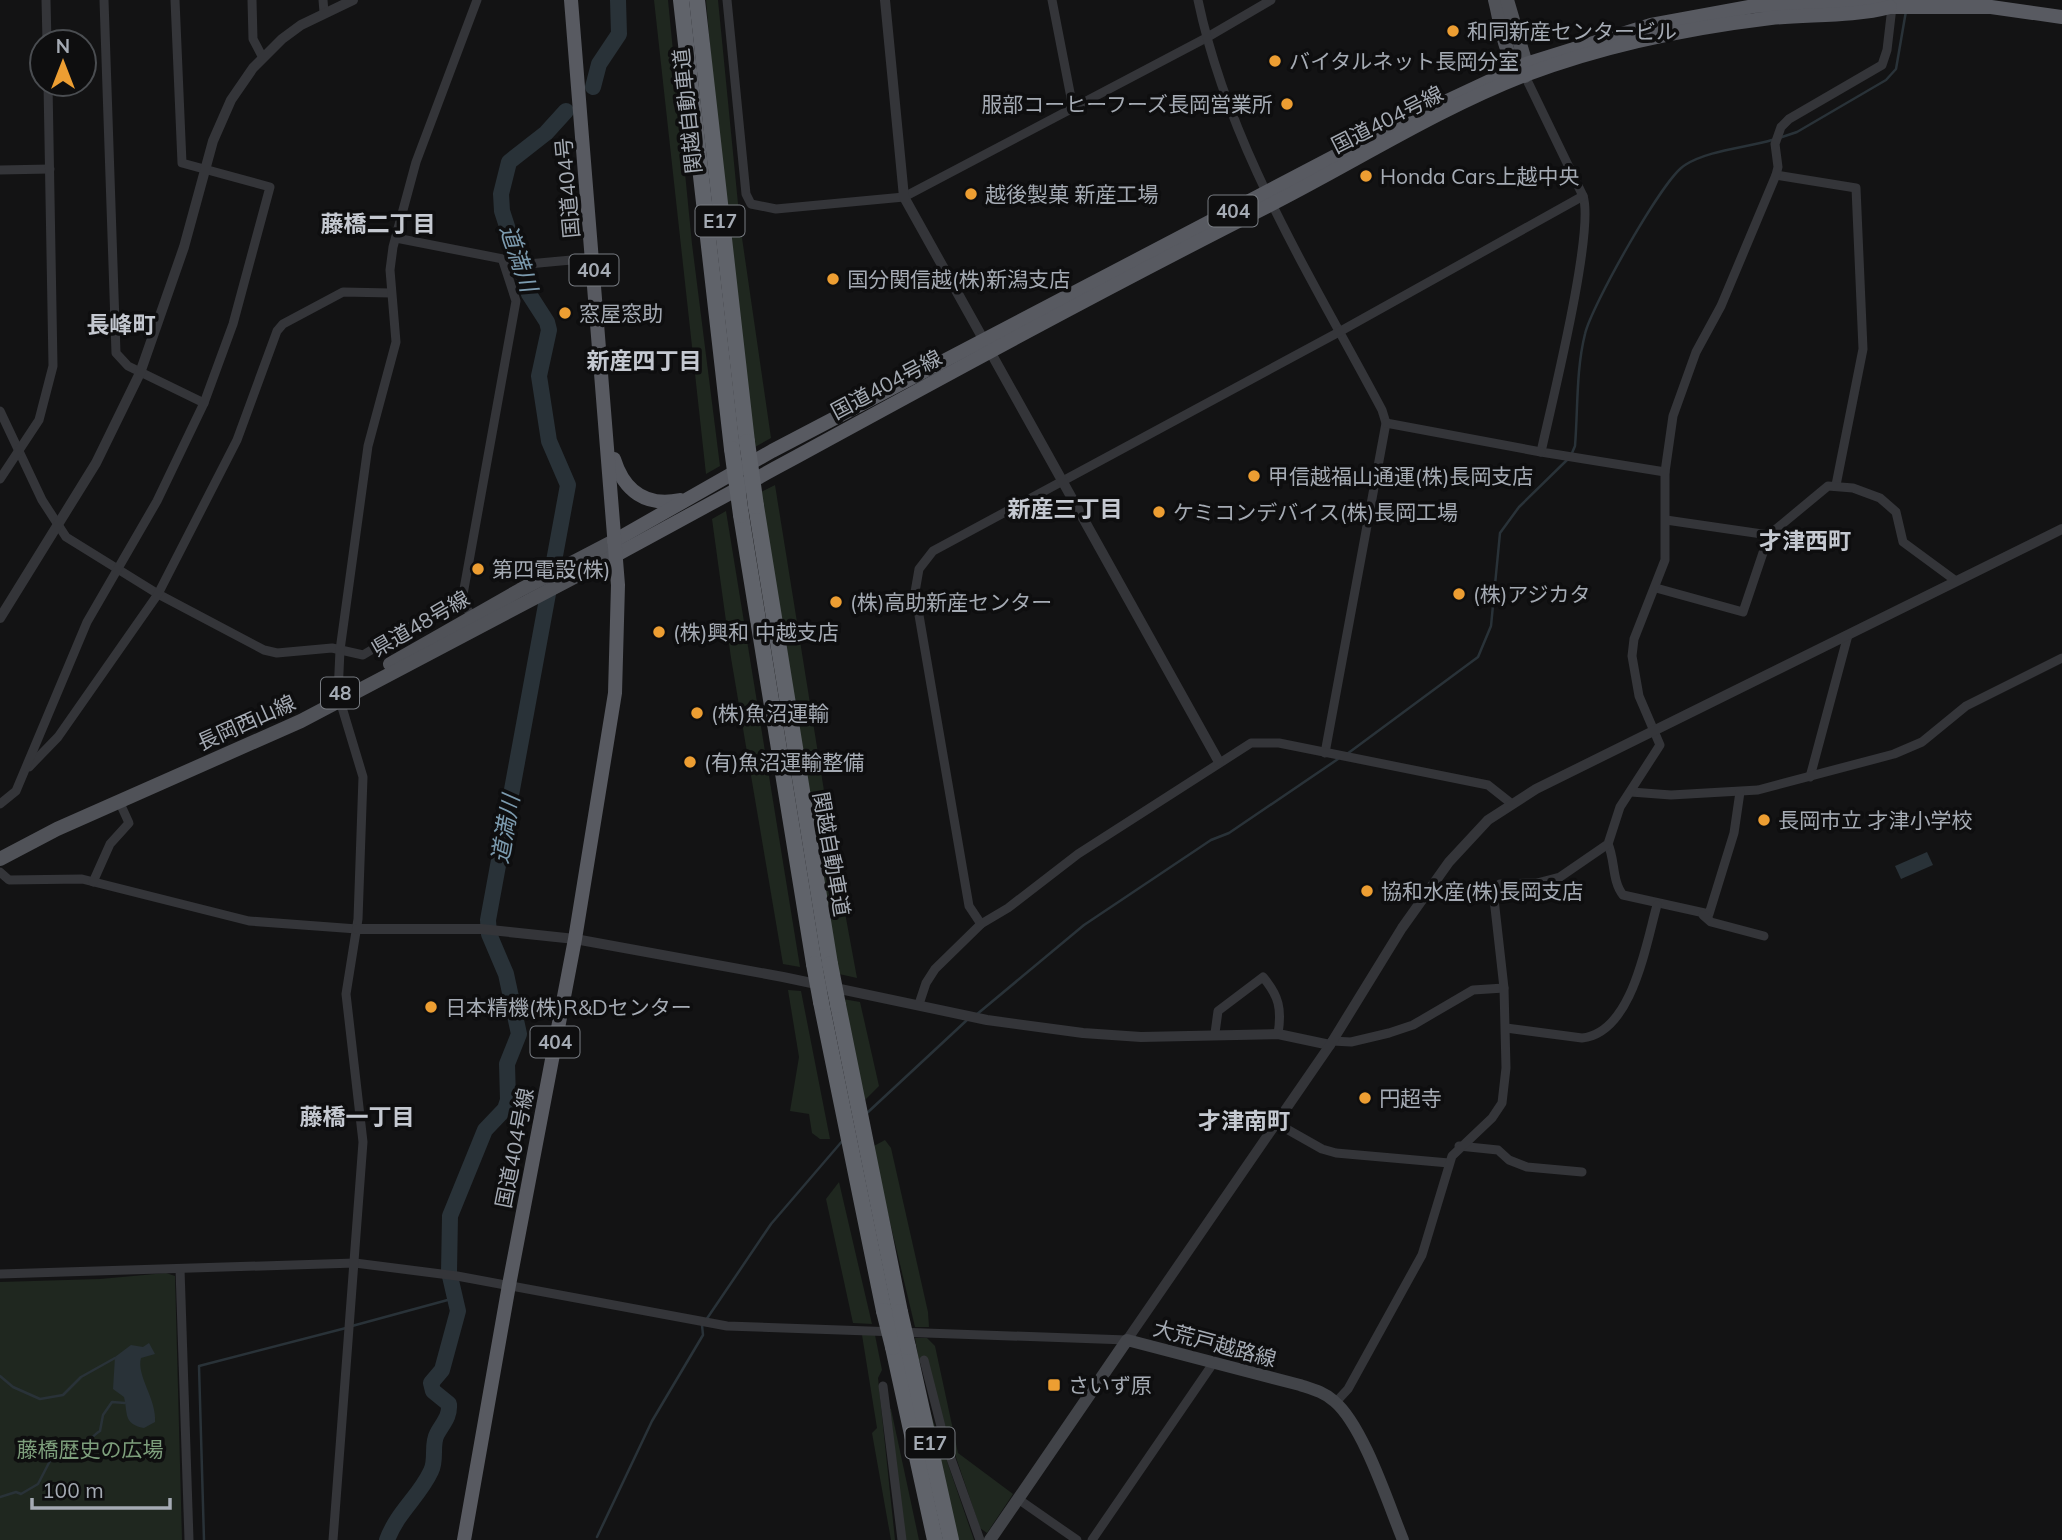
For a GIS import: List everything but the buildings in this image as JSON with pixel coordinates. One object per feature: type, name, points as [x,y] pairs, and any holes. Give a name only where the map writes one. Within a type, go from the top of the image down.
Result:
[{"type":"highway","name":"国道404号","points":[[572,0],[615,548]]},
{"type":"highway","name":"関越自動車道","points":[[681,0],[739,445],[756,506],[822,964],[821,1002],[857,1177],[900,1347],[935,1540]]},
{"type":"highway","name":"関越自動車道","points":[[697,0],[739,445],[741,515],[822,964],[838,1005],[859,1108],[892,1311]]},
{"type":"highway","name":"国道404号線","points":[[615,548],[989,346],[1269,199],[1442,101],[1522,69],[1651,25],[1754,6],[1870,1],[1892,3]]},
{"type":"highway","name":"404","points":[[1892,3],[1991,7],[2062,17]]},
{"type":"highway","name":"国道404号線","points":[[615,548],[692,497],[772,451],[989,346]]},
{"type":"highway","points":[[607,438],[621,479],[638,496],[667,502],[692,497]]},
{"type":"highway","name":"国道404号線","points":[[464,1540],[611,732],[619,629],[615,548]]},
{"type":"highway","name":"関越自動車道","points":[[900,1347],[951,1540]]},
{"type":"main road","points":[[1495,0],[1522,69]]},
{"type":"main road","points":[[1507,0],[1522,69]]},
{"type":"main road","name":"県道48号線","points":[[57,830],[119,795],[339,698],[472,617],[615,548]]},
{"type":"main road","name":"長岡西山線","points":[[0,859],[339,698],[615,548]]},
{"type":"main road","name":"大荒戸越路線","points":[[990,1540],[1127,1340],[1318,1391],[1336,1402],[1357,1432],[1403,1540]]},
{"type":"street","points":[[46,0],[47,28]]},
{"type":"street","points":[[104,0],[116,347],[120,360],[140,373],[204,402]]},
{"type":"street","points":[[0,804],[16,792],[28,768],[56,688],[86,622],[157,501],[204,402],[233,324],[270,187],[182,163],[175,0]]},
{"type":"street","points":[[251,0],[253,39],[263,58]]},
{"type":"street","points":[[323,0],[324,12]]},
{"type":"street","points":[[0,618],[96,463],[140,373],[184,247],[205,169],[225,112],[263,58],[300,25],[353,0]]},
{"type":"street","points":[[333,1540],[363,1142],[346,994],[357,929],[363,777],[339,698],[340,650],[368,446],[396,342],[390,270],[396,238],[416,162],[477,0]]},
{"type":"street","points":[[727,0],[746,194],[751,204],[776,209],[904,197],[1206,37],[1270,0]]},
{"type":"street","points":[[885,0],[904,197],[1219,762]]},
{"type":"street","points":[[1052,0],[1073,108]]},
{"type":"street","points":[[1198,0],[1206,37],[1232,112],[1269,199],[1382,410],[1386,423],[1325,753]]},
{"type":"street","points":[[1336,1402],[1348,1389],[1422,1255],[1449,1163],[1459,1146],[1492,1118],[1502,1103],[1506,1068],[1506,1028],[1504,988],[1492,895],[1495,886],[1537,883],[1560,877],[1608,844],[1620,807],[1660,745],[1639,696],[1632,656],[1634,639],[1665,560],[1665,472],[1669,432],[1692,363],[1721,306],[1776,175],[1778,167],[1774,144],[1781,127],[1789,119],[1882,65],[1892,3]]},
{"type":"street","points":[[1522,69],[1583,196],[1587,216],[1541,452]]},
{"type":"street","points":[[0,479],[39,420],[53,366],[48,98]]},
{"type":"street","points":[[0,170],[50,169]]},
{"type":"street","points":[[1776,175],[1856,188],[1863,349],[1836,485]]},
{"type":"street","points":[[981,923],[975,917],[967,894],[915,592],[916,579],[925,560],[933,551],[1339,332],[1583,196]]},
{"type":"street","points":[[396,238],[528,264],[593,258]]},
{"type":"street","points":[[472,617],[462,600],[516,300],[503,261]]},
{"type":"street","points":[[28,768],[58,737],[158,594],[237,440],[277,331],[283,324],[342,292],[391,293]]},
{"type":"street","points":[[0,411],[58,527],[66,537],[158,594],[264,649],[277,653],[340,650],[356,654],[370,652],[453,601],[462,600]]},
{"type":"street","points":[[1386,423],[1665,472]]},
{"type":"street","points":[[1656,588],[1742,612],[1769,535],[1818,493],[1836,485],[1880,498],[1896,512],[1903,542],[1956,581]]},
{"type":"street","points":[[1666,520],[1769,535]]},
{"type":"street","points":[[0,1273],[355,1263],[509,1285],[727,1326],[1127,1340],[1331,1043],[1402,928],[1449,862],[1488,820],[1512,804],[1653,732],[2062,529]]},
{"type":"street","points":[[1810,777],[1848,635]]},
{"type":"street","points":[[1631,792],[1671,795],[1740,792],[1810,777],[1912,748],[1966,706],[2062,658]]},
{"type":"street","points":[[919,1004],[926,983],[935,969],[981,923],[1008,908],[1078,854],[1219,762],[1259,741],[1488,785],[1512,804]]},
{"type":"street","points":[[1608,844],[1615,859],[1619,891],[1632,899],[1703,915],[1709,914],[1734,833],[1740,792]]},
{"type":"street","points":[[93,881],[110,844],[129,823],[119,801]]},
{"type":"street","points":[[0,872],[9,880],[93,881],[268,924],[357,929],[481,929],[575,939],[919,1004],[987,1020],[1083,1033],[1141,1037],[1215,1033],[1278,1034],[1331,1043],[1351,1042],[1413,1025],[1473,990],[1504,988]]},
{"type":"street","points":[[1506,1028],[1583,1038],[1592,1037],[1610,1027],[1617,1020],[1634,979],[1657,905]]},
{"type":"street","points":[[1703,915],[1711,922],[1764,936]]},
{"type":"street","points":[[1215,1033],[1219,1011],[1263,977],[1280,1003],[1282,1012],[1278,1034]]},
{"type":"street","points":[[1276,1123],[1322,1149],[1336,1153],[1449,1163]]},
{"type":"street","points":[[1459,1146],[1498,1150],[1509,1160],[1527,1167],[1582,1172]]},
{"type":"street","points":[[180,1269],[189,1540]]},
{"type":"street","points":[[924,1360],[946,1442],[980,1540]]},
{"type":"street","points":[[1091,1540],[1214,1362]]},
{"type":"street","points":[[883,1386],[902,1540]]},
{"type":"street","points":[[1017,1499],[1077,1540]]},
{"type":"green space","points":[[654,0],[668,0],[692,244],[720,466],[706,474]]},
{"type":"green space","points":[[706,0],[718,0],[740,224],[771,438],[755,447],[721,171]]},
{"type":"green space","points":[[775,485],[834,853],[857,978],[839,974],[761,492]]},
{"type":"green space","points":[[726,511],[800,967],[783,964],[731,658],[712,519]]},
{"type":"green space","points":[[788,990],[801,991],[830,1139],[820,1139],[812,1133],[809,1114],[790,1111],[799,1057]]},
{"type":"green space","points":[[843,999],[860,1002],[879,1086],[863,1102]]},
{"type":"green space","points":[[885,1140],[891,1148],[928,1312],[929,1327],[915,1327],[872,1147]]},
{"type":"green space","points":[[839,1182],[872,1324],[853,1323],[826,1199]]},
{"type":"green space","name":"藤橋歴史の広場","points":[[166,1273],[175,1276],[182,1540],[0,1540],[0,1282],[100,1279]]},
{"type":"green space","points":[[862,1335],[875,1335],[882,1370],[878,1378],[895,1540],[891,1540],[872,1433],[877,1428]]},
{"type":"green space","points":[[915,1338],[927,1338],[935,1346],[958,1453],[1013,1494],[987,1533],[980,1528],[926,1369],[919,1361]]},
{"type":"green space","points":[[926,1400],[974,1540],[957,1540]]},
{"type":"green space","points":[[891,1409],[919,1540],[905,1540]]},
{"type":"shaded area","points":[[1927,852],[1933,865],[1901,879],[1895,866]]},
{"type":"shaded area","points":[[149,1343],[155,1354],[141,1358],[140,1365],[153,1405],[155,1422],[144,1428],[129,1421],[124,1397],[113,1389],[115,1357],[131,1345],[143,1347]]},
{"type":"waterway","name":"道満川","points":[[593,87],[599,64],[619,34],[618,0]]},
{"type":"waterway","points":[[1779,138],[1797,132],[1886,80],[1896,69],[1906,11]]},
{"type":"waterway","name":"道満川","points":[[387,1540],[431,1471],[435,1438],[448,1413],[449,1404],[433,1391],[431,1383],[442,1370],[458,1311],[449,1272],[450,1216],[485,1130],[505,1109],[508,1100],[507,1064],[519,1034],[506,974],[489,934],[488,920],[568,485],[549,441],[539,376],[549,330],[547,322],[529,294],[502,211],[501,194],[509,162],[546,133],[566,111]]},
{"type":"waterway","points":[[1572,453],[1575,446],[1579,376],[1585,334],[1600,298],[1645,217],[1685,165],[1716,153],[1772,140]]},
{"type":"waterway","points":[[1347,754],[1478,657],[1491,626],[1500,533],[1519,507],[1568,459]]},
{"type":"waterway","points":[[976,1015],[1084,925],[1211,840],[1229,833],[1338,759]]},
{"type":"waterway","points":[[867,1113],[967,1020]]},
{"type":"waterway","points":[[706,1320],[771,1224],[844,1139]]},
{"type":"waterway","points":[[352,1326],[455,1298]]},
{"type":"waterway","points":[[597,1537],[652,1421],[703,1335],[702,1325]]},
{"type":"waterway","points":[[204,1540],[199,1366],[346,1328]]},
{"type":"waterway","points":[[0,1376],[13,1387],[40,1399],[63,1395],[81,1377],[115,1358]]},
{"type":"waterway","points":[[0,1497],[16,1492],[21,1494],[38,1484],[52,1457],[73,1456],[100,1431],[103,1415],[112,1402],[125,1403]]},
{"type":"place","name":"和同新産センタービル","points":[[1453,31]]},
{"type":"place","name":"バイタルネット長岡分室","points":[[1275,61]]},
{"type":"place","name":"服部コーヒーフーズ長岡営業所","points":[[1287,104]]},
{"type":"place","name":"Honda Cars上越中央","points":[[1366,176]]},
{"type":"place","name":"越後製菓 新産工場","points":[[971,194]]},
{"type":"place","name":"国分関信越(株)新潟支店","points":[[833,279]]},
{"type":"place","name":"窓屋窓助","points":[[565,313]]},
{"type":"place","name":"甲信越福山通運(株)長岡支店","points":[[1254,476]]},
{"type":"place","name":"ケミコンデバイス(株)長岡工場","points":[[1159,512]]},
{"type":"place","name":"第四電設(株)","points":[[478,569]]},
{"type":"place","name":"(株)アジカタ","points":[[1459,594]]},
{"type":"place","name":"(株)高助新産センター","points":[[836,602]]},
{"type":"place","name":"(株)興和 中越支店","points":[[659,632]]},
{"type":"place","name":"(株)魚沼運輸","points":[[697,713]]},
{"type":"place","name":"(有)魚沼運輸整備","points":[[690,762]]},
{"type":"place","name":"長岡市立 才津小学校","points":[[1764,820]]},
{"type":"place","name":"協和水産(株)長岡支店","points":[[1367,891]]},
{"type":"place","name":"日本精機(株)R&Dセンター","points":[[431,1007]]},
{"type":"place","name":"円超寺","points":[[1365,1098]]},
{"type":"place","name":"さいず原","points":[[1054,1385]]},
{"type":"district","name":"藤橋二丁目","points":[[378,223]]},
{"type":"district","name":"長峰町","points":[[121,324]]},
{"type":"district","name":"新産四丁目","points":[[644,360]]},
{"type":"district","name":"新産三丁目","points":[[1065,508]]},
{"type":"district","name":"才津西町","points":[[1805,540]]},
{"type":"district","name":"藤橋一丁目","points":[[357,1116]]},
{"type":"district","name":"才津南町","points":[[1244,1120]]}]
